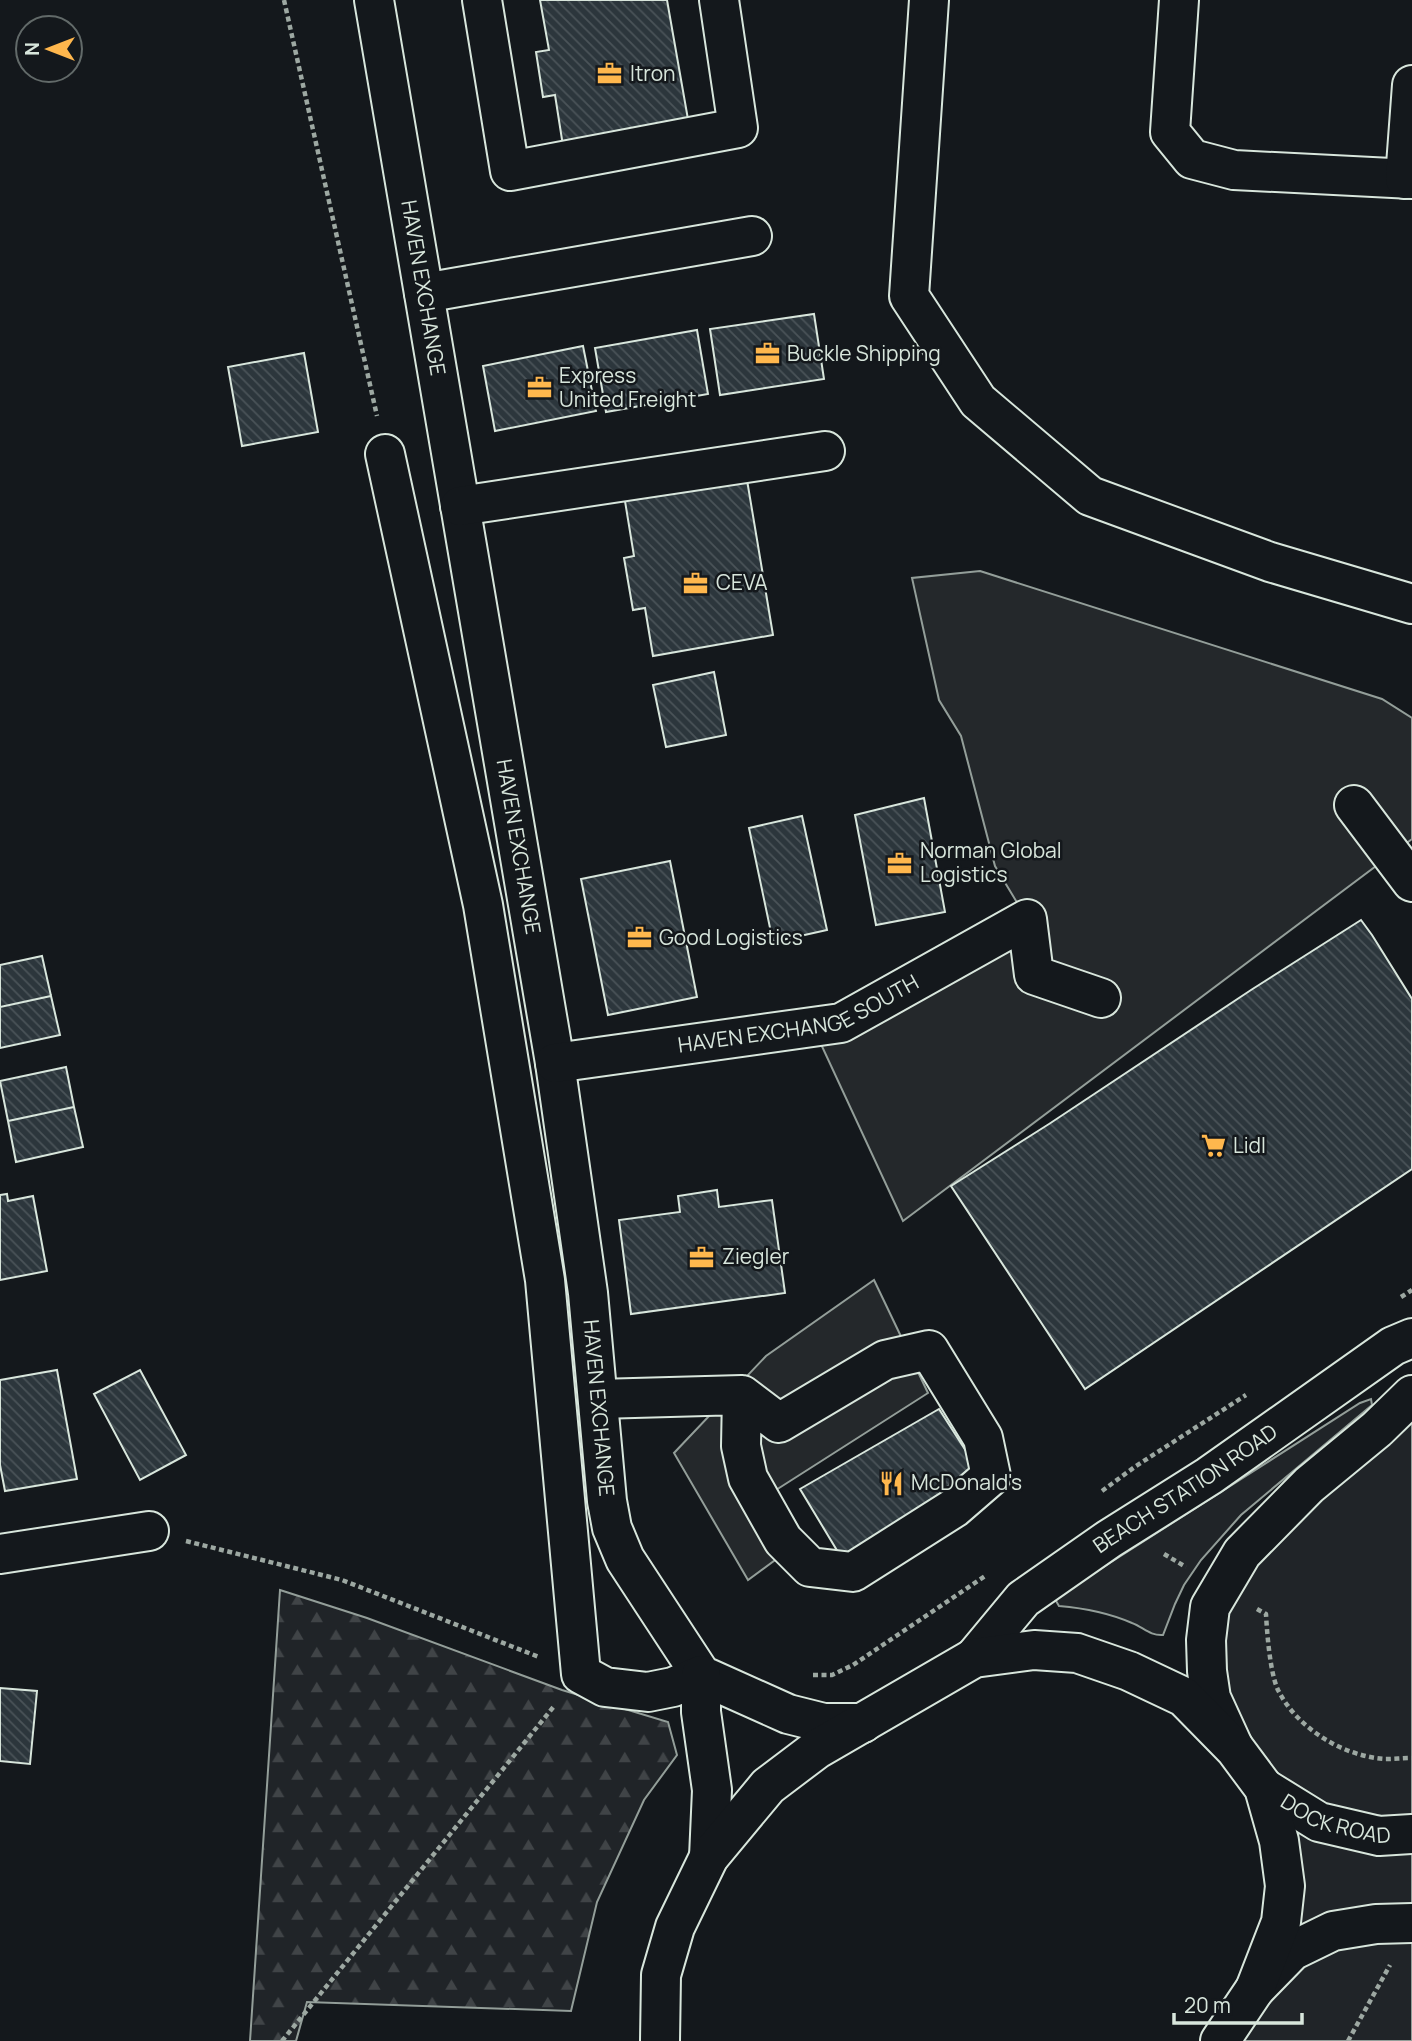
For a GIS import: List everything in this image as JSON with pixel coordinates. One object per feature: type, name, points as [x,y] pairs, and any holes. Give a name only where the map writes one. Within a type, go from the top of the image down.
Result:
[{"type":"main road","name":"HAVEN EXCHANGE","points":[[374,0],[555,1063],[588,1293],[607,1502],[612,1528],[625,1559],[701,1675]]},
{"type":"main road","points":[[482,0],[510,171],[738,128],[719,0]]},
{"type":"main road","points":[[929,0],[909,296],[978,401],[1090,496],[1270,562],[1412,604]]},
{"type":"main road","points":[[1179,0],[1170,132],[1192,159],[1234,170],[1408,179],[1412,85]]},
{"type":"main road","points":[[424,293],[752,236]]},
{"type":"main road","points":[[460,506],[825,451]]},
{"type":"main road","points":[[386,454],[483,905],[545,1280],[581,1674],[605,1687],[648,1692],[673,1687],[701,1675],[788,1714],[824,1723],[863,1723]]},
{"type":"main road","points":[[1354,805],[1412,882]]},
{"type":"main road","name":"HAVEN EXCHANGE SOUTH","points":[[555,1063],[841,1023],[1027,919],[1034,975],[1101,998]]},
{"type":"main road","name":"BEACH STATION ROAD","points":[[974,1658],[1023,1599],[1209,1476],[1393,1346],[1412,1338]]},
{"type":"main road","points":[[741,1446],[885,1360],[929,1350],[983,1437],[991,1476],[954,1508],[853,1572],[810,1567],[783,1540],[748,1478],[741,1446],[742,1395]]},
{"type":"main road","points":[[598,1399],[742,1395],[779,1423]]},
{"type":"main road","points":[[1235,1749],[1211,1698],[1206,1640],[1210,1607],[1242,1553],[1300,1494],[1377,1429],[1412,1395]]},
{"type":"main road","points":[[0,1554],[149,1531]]},
{"type":"main road","points":[[659,2038],[661,1975],[676,1927],[709,1857],[768,1786],[817,1749],[974,1658],[1034,1650],[1077,1653],[1129,1671],[1184,1697],[1235,1749],[1264,1788],[1279,1841],[1285,1886],[1281,1922],[1255,1989]]},
{"type":"main road","points":[[701,1675],[701,1712],[712,1790],[709,1857]]},
{"type":"main road","name":"DOCK ROAD","points":[[1264,1788],[1319,1822],[1379,1836],[1412,1834]]},
{"type":"main road","points":[[1220,2041],[1255,1989],[1292,1951],[1333,1931],[1376,1924],[1412,1923]]},
{"type":"path","points":[[284,0],[386,454]]},
{"type":"path","points":[[1097,1495],[1115,1481],[1158,1551],[1266,1614],[1267,1636],[1277,1688],[1310,1728],[1326,1740],[1362,1754],[1383,1759],[1412,1758]]},
{"type":"path","points":[[149,1531],[342,1580],[581,1674],[282,2041]]},
{"type":"path","points":[[809,1675],[832,1675],[853,1665],[987,1575]]},
{"type":"path","points":[[1348,2041],[1393,1961]]},
{"type":"green space","points":[[1412,1395],[1412,2041],[1220,2041],[1285,1886],[1223,1724],[1226,1579]]},
{"type":"green space","points":[[1371,1399],[1372,1405],[1241,1515],[1201,1560],[1184,1585],[1163,1635],[1154,1634],[1105,1614],[1059,1606],[1056,1601],[1058,1596],[1360,1403]]},
{"type":"green space","points":[[280,1590],[367,1618],[562,1690],[668,1722],[677,1755],[644,1800],[597,1902],[571,2011],[307,2002],[296,2041],[250,2041]]},
{"type":"shaded area","points":[[980,571],[1382,699],[1412,718],[1412,839],[903,1221],[813,1027],[1027,919],[995,866],[961,736],[939,700],[912,578]]},
{"type":"shaded area","points":[[874,1280],[928,1393],[776,1490],[805,1538],[748,1580],[674,1453],[766,1356]]},
{"type":"building","name":"Itron","points":[[540,0],[667,0],[689,125],[563,146],[555,95],[543,97],[536,52],[549,50]]},
{"type":"building","name":"Buckle Shipping","points":[[814,314],[824,379],[720,395],[710,329]]},
{"type":"building","points":[[697,330],[708,394],[606,412],[595,348]]},
{"type":"building","name":"Express United Freight","points":[[583,346],[596,411],[495,431],[483,366]]},
{"type":"building","points":[[304,353],[318,432],[242,446],[228,367]]},
{"type":"building","name":"CEVA","points":[[746,474],[773,635],[653,656],[645,608],[633,610],[624,558],[634,556],[624,495]]},
{"type":"building","points":[[714,672],[726,735],[666,747],[653,685]]},
{"type":"building","name":"Norman Global Logistics","points":[[924,798],[945,912],[876,925],[855,815]]},
{"type":"building","points":[[802,816],[827,930],[773,942],[749,828]]},
{"type":"building","name":"Good Logistics","points":[[670,861],[697,997],[608,1015],[581,879]]},
{"type":"building","name":"Lidl","points":[[1361,920],[1412,999],[1412,1169],[1085,1389],[951,1186]]},
{"type":"building","points":[[42,956],[51,996],[0,1007],[0,965]]},
{"type":"building","points":[[51,996],[60,1035],[0,1048],[0,1007]]},
{"type":"building","points":[[66,1067],[74,1107],[8,1121],[0,1081]]},
{"type":"building","points":[[74,1107],[83,1147],[16,1162],[8,1121]]},
{"type":"building","name":"Ziegler","points":[[717,1190],[719,1207],[772,1200],[785,1293],[631,1314],[619,1220],[680,1212],[678,1196]]},
{"type":"building","points":[[7,1194],[8,1201],[33,1196],[47,1271],[0,1280],[0,1195]]},
{"type":"building","points":[[57,1370],[77,1479],[5,1491],[0,1465],[0,1380]]},
{"type":"building","points":[[140,1370],[186,1455],[140,1480],[94,1394]]},
{"type":"building","name":"McDonald's","points":[[939,1409],[982,1476],[844,1562],[800,1489]]},
{"type":"building","points":[[0,1688],[37,1691],[30,1764],[0,1761]]},
{"type":"place","name":"Itron","points":[[610,74]]},
{"type":"place","name":"Buckle Shipping","points":[[767,354]]},
{"type":"place","name":"Express United Freight","points":[[539,388]]},
{"type":"place","name":"CEVA","points":[[696,583]]},
{"type":"place","name":"Norman Global Logistics","points":[[900,863]]},
{"type":"place","name":"Good Logistics","points":[[639,938]]},
{"type":"place","name":"Lidl","points":[[1213,1146]]},
{"type":"place","name":"Ziegler","points":[[702,1257]]},
{"type":"place","name":"McDonald's","points":[[891,1483]]}]
